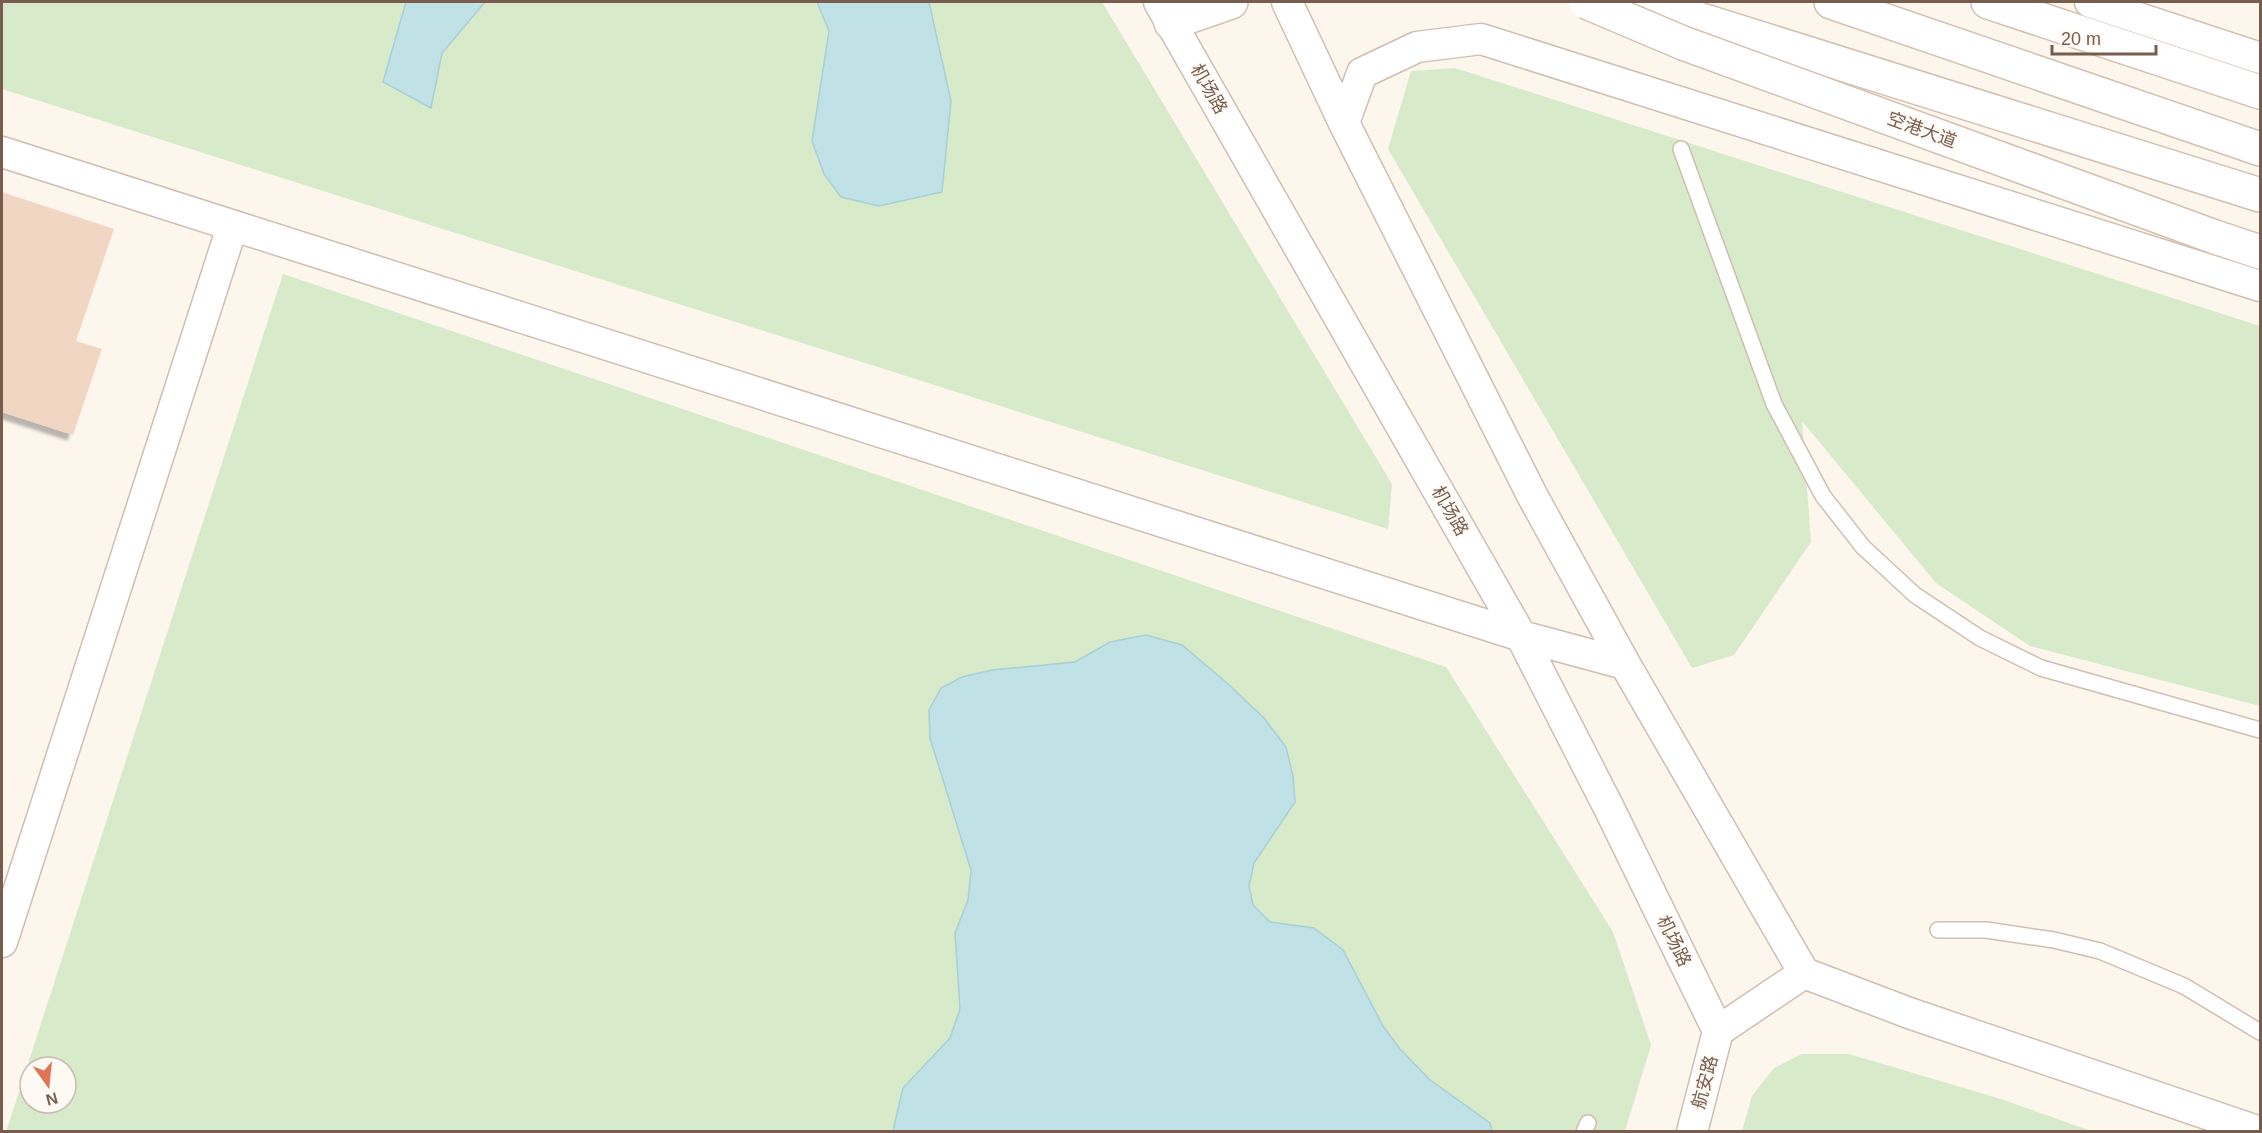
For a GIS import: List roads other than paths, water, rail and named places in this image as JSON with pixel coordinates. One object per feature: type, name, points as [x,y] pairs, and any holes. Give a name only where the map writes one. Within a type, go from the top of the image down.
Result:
[{"type":"main road","points":[[1165,12],[1231,2]]},
{"type":"main road","name":"空港大道","points":[[1586,2],[1683,43],[2260,252]]},
{"type":"main road","points":[[1644,2],[2260,195]]},
{"type":"main road","points":[[1831,2],[2260,149]]},
{"type":"main road","points":[[1988,2],[2246,86]]},
{"type":"street","points":[[1287,2],[1344,123],[1533,497],[1625,664],[1804,973],[1909,1013],[2260,1131]]},
{"type":"street","points":[[2090,2],[2260,58]]},
{"type":"street","name":"机场路","points":[[1165,12],[1521,636],[1610,810],[1718,1031]]},
{"type":"street","points":[[1344,123],[1362,74],[1417,47],[1481,39],[2260,286]]},
{"type":"street","points":[[2,152],[1521,636],[1625,664]]},
{"type":"street","points":[[2,942],[232,227]]},
{"type":"street","points":[[1718,1031],[1804,973]]},
{"type":"street","name":"航安路","points":[[1692,1131],[1718,1031]]},
{"type":"lane","points":[[1681,149],[1774,404],[1823,496],[1863,547],[1915,595],[1980,638],[2040,668],[2260,730]]},
{"type":"lane","points":[[1938,930],[1986,930],[2054,940],[2100,951],[2184,986],[2260,1032]]},
{"type":"water","points":[[406,2],[485,2],[442,53],[431,108],[383,82]]},
{"type":"water","points":[[817,2],[929,2],[951,101],[942,192],[879,206],[841,197],[824,174],[812,141],[829,31]]},
{"type":"water","points":[[1146,635],[1182,645],[1264,718],[1286,747],[1293,776],[1295,802],[1254,863],[1249,886],[1253,905],[1270,922],[1314,928],[1343,950],[1383,1026],[1400,1049],[1429,1079],[1490,1123],[1492,1131],[893,1131],[903,1088],[950,1038],[960,1009],[955,933],[968,900],[971,870],[930,738],[929,710],[941,688],[962,677],[992,670],[1075,662],[1110,642]]}]
